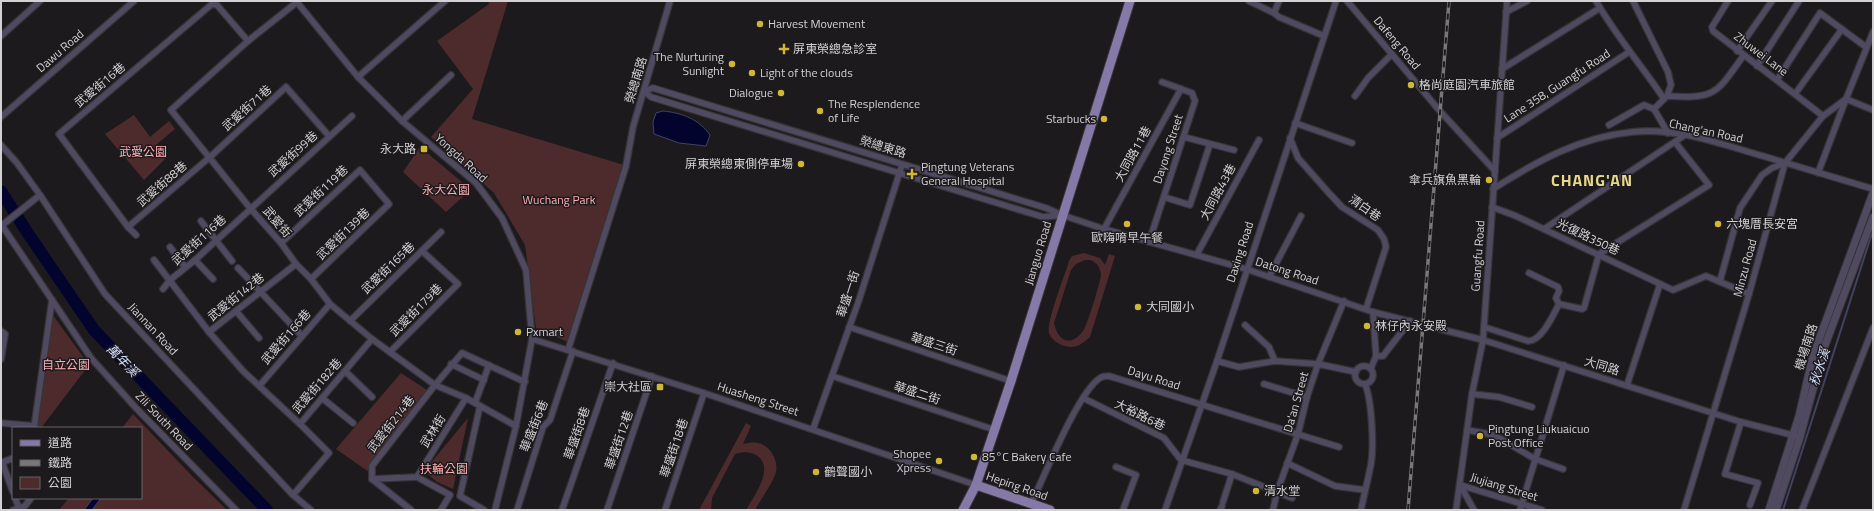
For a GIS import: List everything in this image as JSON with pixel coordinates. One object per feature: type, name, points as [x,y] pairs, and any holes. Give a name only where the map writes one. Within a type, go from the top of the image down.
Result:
[{"type":"main road","name":"Jianguo Road","points":[[963,510],[976,485],[995,430],[1130,1]]},
{"type":"main road","name":"Heping Road","points":[[976,485],[1050,510]]},
{"type":"street","points":[[1,36],[40,1]]},
{"type":"street","name":"Dawu Road","points":[[1,117],[134,1]]},
{"type":"street","points":[[358,77],[445,1]]},
{"type":"street","name":"榮總南路","points":[[570,351],[626,166],[633,127],[670,1]]},
{"type":"street","points":[[1249,1],[1279,17],[1324,36]]},
{"type":"street","points":[[1274,13],[1279,1]]},
{"type":"street","name":"Daxing Road","points":[[1165,510],[1181,460],[1217,361],[1246,269],[1336,1]]},
{"type":"street","name":"Dafeng Road","points":[[1348,1],[1439,110],[1495,171]]},
{"type":"street","name":"Guangfu Road","points":[[1456,510],[1472,394],[1483,340],[1507,1]]},
{"type":"street","points":[[1506,12],[1527,1]]},
{"type":"street","points":[[1596,1],[1608,23],[1666,98]]},
{"type":"street","points":[[1633,1],[1668,72],[1671,86],[1666,98],[1654,109]]},
{"type":"street","name":"Zhuwei Lane","points":[[1728,1],[1712,28],[1713,31],[1823,116]]},
{"type":"street","points":[[1737,51],[1772,1]]},
{"type":"street","points":[[1757,66],[1800,1]]},
{"type":"street","name":"Yongda Road","points":[[296,2],[358,77],[402,121],[476,183],[502,218],[526,270],[532,339],[516,426],[495,510]]},
{"type":"street","name":"武愛街","points":[[296,2],[248,41],[171,110],[330,304],[372,339],[434,384],[466,398],[516,426]]},
{"type":"street","name":"武愛街16巷","points":[[136,235],[128,227],[59,134],[212,4],[218,5],[248,41]]},
{"type":"street","points":[[1502,69],[1600,8]]},
{"type":"street","points":[[1777,80],[1820,13],[1866,47]]},
{"type":"street","points":[[1795,94],[1842,29]]},
{"type":"street","points":[[1818,173],[1873,32]]},
{"type":"street","name":"Lane 358, Guangfu Road","points":[[1497,138],[1630,52]]},
{"type":"street","points":[[1355,96],[1368,78],[1392,54]]},
{"type":"street","points":[[1666,98],[1690,98],[1707,96],[1711,94],[1722,85],[1744,55]]},
{"type":"street","points":[[402,121],[450,75]]},
{"type":"street","name":"Dayong Street","points":[[1149,242],[1195,101],[1192,93],[1162,82]]},
{"type":"street","name":"武愛街71巷","points":[[210,157],[286,87],[329,136]]},
{"type":"street","name":"榮總東路","points":[[644,91],[653,88],[1046,208],[1062,215]]},
{"type":"street","name":"大同路11巷","points":[[1104,229],[1181,89]]},
{"type":"street","name":"榮總東路","points":[[644,91],[651,97],[1043,217],[1062,215]]},
{"type":"street","points":[[1846,99],[1873,110]]},
{"type":"street","name":"Minzu Road","points":[[1684,510],[1749,294],[1785,163],[1823,116],[1846,99]]},
{"type":"street","points":[[703,113],[706,104]]},
{"type":"street","points":[[1609,125],[1644,105],[1654,109],[1668,133]]},
{"type":"street","name":"武愛街99巷","points":[[250,208],[352,116]]},
{"type":"street","points":[[1295,123],[1352,143]]},
{"type":"street","name":"Chang'an Road","points":[[1493,188],[1534,163],[1563,150],[1603,137],[1633,132],[1685,135],[1716,142],[1873,190]]},
{"type":"street","points":[[1544,229],[1685,135]]},
{"type":"street","points":[[1184,137],[1234,150]]},
{"type":"street","name":"清白巷","points":[[1290,138],[1298,158],[1342,207],[1378,230],[1384,239],[1386,247],[1366,309]]},
{"type":"street","name":"大同路43巷","points":[[1197,254],[1259,140]]},
{"type":"street","points":[[1559,304],[1582,309],[1584,308],[1599,254],[1709,185],[1675,142]]},
{"type":"street","points":[[1164,197],[1190,205],[1210,144]]},
{"type":"street","name":"Jiannan Road","points":[[1,145],[17,163],[40,195],[105,294],[293,495],[311,510]]},
{"type":"street","points":[[852,159],[855,150]]},
{"type":"street","name":"武愛街88巷","points":[[128,227],[210,157]]},
{"type":"street","points":[[1749,294],[1720,281],[1740,208],[1762,175],[1772,168],[1785,163]]},
{"type":"street","name":"華盛一街","points":[[813,429],[849,327],[902,164]]},
{"type":"street","name":"武愛街119巷","points":[[281,243],[360,170],[389,204]]},
{"type":"street","points":[[961,192],[963,183]]},
{"type":"street","name":"機場南路","points":[[1776,510],[1796,436],[1813,356],[1873,193]]},
{"type":"street","points":[[1,225],[40,195]]},
{"type":"street","name":"武愛街139巷","points":[[311,279],[389,204]]},
{"type":"street","name":"光復路350巷","points":[[1492,207],[1516,216],[1599,254],[1673,290],[1706,276],[1720,281]]},
{"type":"street","name":"武愛街116巷","points":[[163,289],[170,280],[195,260],[250,208]]},
{"type":"street","name":"Datong Road","points":[[1062,215],[1104,229],[1246,269],[1373,312],[1483,340]]},
{"type":"street","points":[[1269,277],[1301,216]]},
{"type":"street","name":"機場南路","points":[[1769,510],[1796,436],[1824,348],[1873,217]]},
{"type":"street","points":[[201,221],[232,261]]},
{"type":"street","name":"Zili South Road","points":[[1,225],[91,358],[136,408],[236,510]]},
{"type":"street","name":"武愛街165巷","points":[[350,321],[442,232]]},
{"type":"street","points":[[170,248],[185,268]]},
{"type":"street","name":"武愛街179巷","points":[[390,352],[458,284],[422,251]]},
{"type":"street","points":[[154,260],[209,332]]},
{"type":"street","points":[[195,260],[213,279]]},
{"type":"street","name":"武愛街142巷","points":[[260,385],[243,370],[209,332],[296,264]]},
{"type":"street","points":[[238,268],[302,336]]},
{"type":"street","points":[[1529,273],[1558,287],[1559,290],[1556,298],[1559,304]]},
{"type":"street","points":[[1627,385],[1660,284]]},
{"type":"street","points":[[1,423],[34,427],[52,300]]},
{"type":"street","name":"Da'an Street","points":[[1273,510],[1277,492],[1298,434],[1307,397],[1318,364],[1344,301]]},
{"type":"street","name":"武愛街166巷","points":[[260,385],[330,304]]},
{"type":"street","points":[[1484,326],[1532,341],[1539,337],[1552,318],[1559,304]]},
{"type":"street","points":[[236,311],[259,338]]},
{"type":"street","points":[[1365,384],[1371,382],[1374,376],[1371,368],[1376,356],[1373,312]]},
{"type":"street","points":[[1376,356],[1384,356],[1410,321]]},
{"type":"street","points":[[1244,325],[1269,347],[1275,361]]},
{"type":"street","name":"華盛三街","points":[[849,327],[1011,381]]},
{"type":"street","points":[[1802,510],[1873,328]]},
{"type":"street","points":[[1,331],[5,334],[1,359]]},
{"type":"street","name":"武愛街182巷","points":[[260,385],[300,424],[372,339]]},
{"type":"street","name":"Huasheng Street","points":[[532,339],[613,363],[976,485]]},
{"type":"street","name":"大同路","points":[[1483,340],[1714,412],[1740,422],[1796,436]]},
{"type":"street","name":"華盛街6巷","points":[[516,510],[544,427],[550,420],[570,351]]},
{"type":"street","name":"武愛街214巷","points":[[372,479],[372,466],[434,384],[462,353],[489,365]]},
{"type":"street","points":[[1217,361],[1239,367],[1275,361],[1318,364],[1356,372]]},
{"type":"street","name":"華盛街8巷","points":[[562,510],[613,363]]},
{"type":"street","points":[[451,364],[484,380]]},
{"type":"street","points":[[460,496],[477,404],[489,365],[525,382]]},
{"type":"street","points":[[1520,510],[1564,365]]},
{"type":"street","points":[[1356,372],[1362,366],[1371,368]]},
{"type":"street","points":[[345,371],[372,397]]},
{"type":"street","points":[[1356,372],[1357,380],[1365,384],[1368,392],[1372,437],[1371,463],[1360,510]]},
{"type":"street","name":"華盛街12巷","points":[[607,510],[652,376]]},
{"type":"street","name":"華盛二街","points":[[832,376],[995,430]]},
{"type":"street","name":"Dayu Road","points":[[1030,504],[1083,398],[1099,378],[1109,376],[1339,447]]},
{"type":"street","points":[[1264,384],[1307,397]]},
{"type":"street","name":"華盛街18巷","points":[[665,510],[704,393]]},
{"type":"street","points":[[1472,394],[1499,397],[1532,407]]},
{"type":"street","points":[[322,398],[353,423]]},
{"type":"street","name":"武林街","points":[[417,477],[466,398]]},
{"type":"street","name":"大裕路6巷","points":[[1083,398],[1164,438],[1181,460]]},
{"type":"street","points":[[1740,422],[1725,474],[1758,483],[1750,505]]},
{"type":"street","points":[[293,495],[330,453],[300,424]]},
{"type":"street","points":[[1467,430],[1494,435],[1535,458],[1563,469]]},
{"type":"street","points":[[12,458],[2,462],[12,489]]},
{"type":"street","points":[[1181,460],[1232,474],[1292,498]]},
{"type":"street","points":[[1287,463],[1335,486],[1365,490]]},
{"type":"street","points":[[1116,467],[1136,475],[1124,510]]},
{"type":"street","points":[[1222,506],[1232,474]]},
{"type":"street","points":[[372,479],[417,477],[450,495],[460,496],[484,510]]},
{"type":"street","points":[[372,479],[411,510]]},
{"type":"street","points":[[1460,485],[1474,510]]},
{"type":"street","name":"Jiujiang Street","points":[[1460,485],[1542,510]]},
{"type":"street","points":[[441,510],[450,495]]},
{"type":"street","points":[[15,499],[16,509],[25,506],[30,499]]},
{"type":"green space","name":"Wuchang Park","points":[[488,1],[508,1],[472,119],[624,165],[568,342],[536,328],[525,245],[494,193],[431,137],[473,89],[437,41],[489,4]]},
{"type":"green space","name":"武愛公園","points":[[134,115],[150,137],[169,121],[175,129],[157,144],[166,158],[144,180],[105,134]]},
{"type":"green space","name":"永大公園","points":[[420,147],[463,183],[469,191],[446,212],[403,172]]},
{"type":"green space","points":[[1084,253],[1100,258],[1105,265],[1109,254],[1115,256],[1090,337],[1081,344],[1069,347],[1060,344],[1050,335],[1049,327],[1056,298],[1072,256]],"holes":[[[1085,260],[1091,260],[1097,264],[1101,275],[1093,304],[1083,331],[1074,339],[1070,341],[1066,340],[1059,335],[1054,323],[1071,270],[1076,264]]]},
{"type":"green space","name":"自立公園","points":[[52,314],[89,365],[42,427],[37,427]]},
{"type":"green space","points":[[401,373],[430,392],[369,472],[336,449]]},
{"type":"green space","points":[[133,414],[192,476],[227,510],[59,510],[68,499],[142,499],[142,427],[123,427]]},
{"type":"green space","name":"扶輪公園","points":[[468,418],[453,489],[437,482],[424,471]]},
{"type":"green space","points":[[746,423],[751,426],[743,444],[763,444],[773,455],[776,470],[771,484],[755,510],[746,510],[762,482],[764,467],[762,460],[756,455],[746,452],[735,454],[712,498],[711,510],[699,510]]},
{"type":"water","points":[[663,111],[683,115],[706,129],[710,135],[706,146],[679,143],[654,134],[653,122],[656,113]]},
{"type":"water","points":[[92,499],[100,499],[92,510],[84,510]]},
{"type":"waterway","name":"萬年溪","points":[[1,191],[94,330],[267,510]]},
{"type":"waterway","name":"秋水溪","points":[[1783,510],[1873,230]]},
{"type":"railway","points":[[1408,510],[1449,1]]},
{"type":"place","name":"Harvest Movement","points":[[760,24]]},
{"type":"place","name":"屏東榮總急診室","points":[[784,49]]},
{"type":"place","name":"The Nurturing Sunlight","points":[[732,64]]},
{"type":"place","name":"Light of the clouds","points":[[752,73]]},
{"type":"place","name":"格尚庭園汽車旅館","points":[[1411,85]]},
{"type":"place","name":"Dialogue","points":[[781,93]]},
{"type":"place","name":"The Resplendence of Life","points":[[820,111]]},
{"type":"place","name":"Starbucks","points":[[1104,119]]},
{"type":"place","name":"永大路","points":[[424,149]]},
{"type":"place","name":"屏東榮總東側停車場","points":[[801,164]]},
{"type":"place","name":"Pingtung Veterans General Hospital","points":[[912,174]]},
{"type":"place","name":"傘兵旗魚黑輪","points":[[1489,180]]},
{"type":"place","name":"歐嗨唷早午餐","points":[[1127,224]]},
{"type":"place","name":"六塊厝長安宮","points":[[1718,224]]},
{"type":"place","name":"大同國小","points":[[1138,307]]},
{"type":"place","name":"林仔內永安殿","points":[[1367,326]]},
{"type":"place","name":"Pxmart","points":[[518,332]]},
{"type":"place","name":"崇大社區","points":[[660,387]]},
{"type":"place","name":"Pingtung Liukuaicuo Post Office","points":[[1480,436]]},
{"type":"place","name":"85°C Bakery Cafe","points":[[974,457]]},
{"type":"place","name":"Shopee Xpress","points":[[939,461]]},
{"type":"place","name":"鶴聲國小","points":[[816,472]]},
{"type":"place","name":"清水堂","points":[[1256,491]]},
{"type":"district","name":"CHANG'AN","points":[[1592,180]]}]
